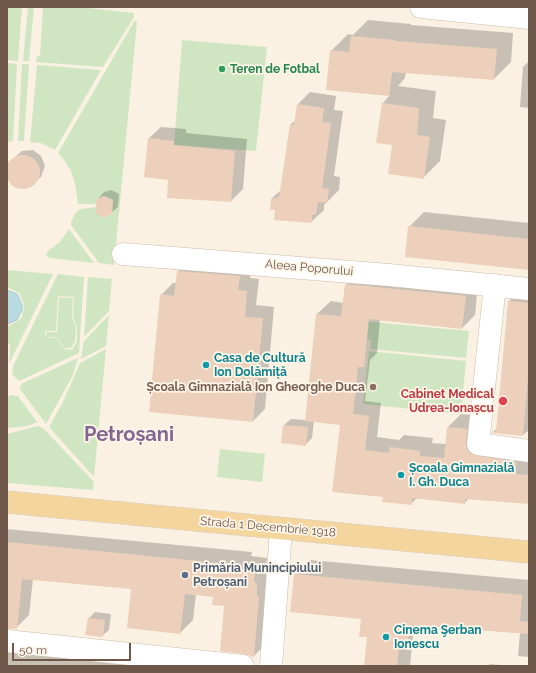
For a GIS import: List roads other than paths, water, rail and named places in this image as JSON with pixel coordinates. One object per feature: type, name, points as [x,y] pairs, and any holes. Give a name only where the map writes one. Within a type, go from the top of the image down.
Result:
[{"type":"main road","name":"Strada 1 Decembrie 1918","points":[[7,502],[529,552]]},
{"type":"street","points":[[421,7],[529,18]]},
{"type":"street","name":"Aleea Poporului","points":[[123,254],[389,275],[529,289]]},
{"type":"street","points":[[495,285],[478,444],[529,451]]},
{"type":"street","points":[[271,666],[281,529]]},
{"type":"street","points":[[7,641],[243,666]]},
{"type":"water","points":[[7,290],[17,294],[22,305],[22,310],[17,320],[7,324]]},
{"type":"place","name":"Teren de Fotbal","points":[[222,69]]},
{"type":"place","name":"Casa de Cultură Ion Dolămiță","points":[[206,365]]},
{"type":"place","name":"Școala Gimnazială Ion Gheorghe Duca","points":[[373,387]]},
{"type":"place","name":"Cabinet Medical Udrea-Ionașcu","points":[[503,401]]},
{"type":"place","name":"Școala Gimnazială I. Gh. Duca","points":[[401,475]]},
{"type":"place","name":"Primăria Munincipiului Petroșani","points":[[185,575]]},
{"type":"place","name":"Cinema Şerban Ionescu","points":[[386,637]]},
{"type":"district","name":"Petroșani","points":[[129,435]]}]
